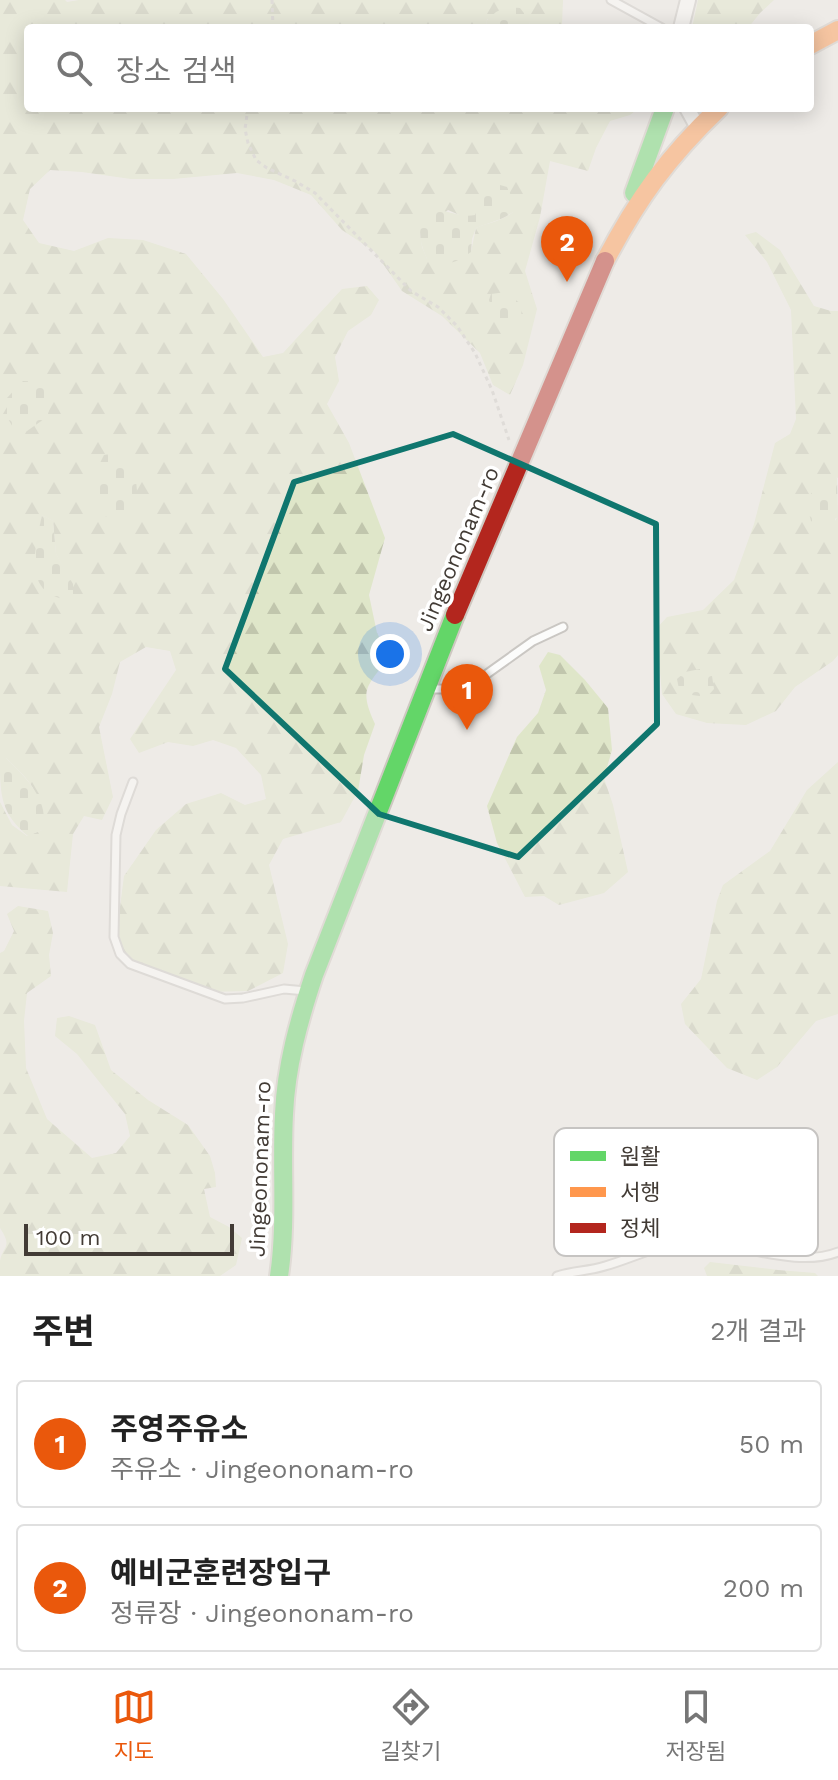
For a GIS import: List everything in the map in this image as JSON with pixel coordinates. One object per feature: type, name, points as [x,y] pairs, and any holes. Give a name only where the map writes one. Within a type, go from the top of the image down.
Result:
[{"type":"main road","points":[[814,43],[838,30]]},
{"type":"main road","points":[[621,229],[664,112]]},
{"type":"main road","name":"Jingeononam-ro","points":[[279,1276],[284,1224],[286,1087],[292,1042],[309,991],[426,689],[602,266],[653,179],[715,112]]},
{"type":"street","points":[[682,24],[688,0]]},
{"type":"street","points":[[689,112],[698,128]]},
{"type":"lane","points":[[611,0],[655,24]]},
{"type":"lane","points":[[426,689],[450,689],[477,681],[533,641],[563,627]]},
{"type":"lane","points":[[133,782],[116,835],[114,937],[120,954],[130,964],[225,999],[284,989],[309,991]]},
{"type":"lane","points":[[791,1256],[824,1258],[838,1252]]},
{"type":"lane","points":[[557,1276],[606,1266],[633,1256]]},
{"type":"path","points":[[272,0],[273,24]]},
{"type":"path","points":[[247,112],[245,129],[256,160],[315,193],[411,291],[438,307],[457,326],[475,353],[510,440]]},
{"type":"highlighted area","points":[[453,434],[656,524],[657,724],[518,857],[379,814],[225,669],[294,482]]},
{"type":"green space","points":[[0,0],[563,0],[562,24],[487,19],[486,24],[24,24],[24,112],[634,112],[610,121],[588,171],[550,161],[540,217],[525,271],[537,309],[523,365],[510,395],[493,385],[480,353],[442,316],[402,291],[374,251],[342,230],[311,195],[274,180],[237,173],[131,179],[50,170],[30,189],[23,220],[39,243],[74,251],[108,238],[143,240],[186,254],[223,299],[263,357],[283,353],[342,289],[367,286],[379,300],[371,315],[348,331],[335,357],[339,381],[327,404],[349,443],[385,538],[369,595],[377,633],[389,655],[368,687],[367,701],[375,724],[364,755],[358,791],[341,822],[283,839],[269,865],[288,944],[283,973],[248,991],[204,992],[164,978],[125,957],[117,930],[124,876],[156,830],[186,804],[221,793],[245,805],[266,799],[261,775],[236,748],[213,740],[193,746],[168,742],[139,753],[130,739],[176,670],[170,651],[146,647],[120,662],[99,727],[113,797],[102,820],[84,816],[73,834],[67,892],[0,886],[0,802],[12,825],[27,836],[42,830],[34,790],[6,758],[0,758]],"holes":[[[448,210],[464,217],[513,212],[476,228],[471,252],[427,259],[420,233]],[[42,515],[53,521],[56,554],[73,585],[35,559]]]},
{"type":"green space","points":[[698,0],[774,0],[751,24],[693,24]]},
{"type":"green space","points":[[506,7],[520,8],[530,24],[486,24],[496,12]]},
{"type":"green space","points":[[500,185],[507,187],[513,200],[513,212],[476,228],[471,252],[460,259],[440,263],[427,259],[420,232],[427,214],[432,209],[475,215],[482,196]]},
{"type":"green space","points":[[756,232],[780,250],[814,306],[838,311],[835,521],[838,516],[838,655],[795,687],[776,711],[746,725],[707,723],[676,714],[662,694],[656,629],[667,617],[703,610],[734,580],[754,524],[775,443],[790,434],[796,419],[791,310],[767,262],[745,235]]},
{"type":"green space","points":[[506,292],[522,305],[521,318],[509,329],[498,327],[489,300],[491,294]]},
{"type":"green space","points":[[23,381],[41,382],[53,398],[47,417],[27,431],[14,429],[7,417],[7,398]]},
{"type":"green space","points":[[124,452],[134,473],[137,495],[136,510],[124,520],[98,512],[88,487],[104,455]]},
{"type":"green space","points":[[837,477],[838,516],[825,529],[811,521],[806,501],[816,487]]},
{"type":"green space","points":[[42,515],[53,521],[56,554],[73,584],[73,598],[54,596],[39,581],[35,560]]},
{"type":"green space","points":[[548,652],[560,655],[608,708],[612,750],[604,778],[628,872],[604,893],[559,905],[544,896],[525,897],[497,843],[487,806],[517,737],[538,713],[546,690],[539,666]]},
{"type":"green space","points":[[700,669],[712,676],[714,689],[707,697],[679,689],[677,679],[685,672]]},
{"type":"green space","points":[[0,758],[6,758],[21,773],[40,799],[44,819],[42,830],[28,836],[7,811],[1,792]]},
{"type":"green space","points":[[838,762],[838,1014],[816,1021],[777,1067],[757,1080],[727,1068],[685,1024],[681,1004],[701,979],[723,885],[770,851],[807,790]]},
{"type":"green space","points":[[18,906],[48,911],[53,933],[49,955],[51,976],[27,993],[24,1021],[26,1068],[47,1119],[92,1158],[116,1153],[130,1136],[125,1114],[77,1054],[55,1036],[57,1018],[69,1016],[95,1025],[111,1070],[148,1100],[188,1125],[210,1156],[216,1187],[204,1189],[210,1217],[242,1238],[236,1265],[220,1276],[0,1276],[0,1261],[7,1243],[0,1228],[0,953],[14,931],[7,914]]},
{"type":"green space","points":[[710,1262],[815,1273],[818,1276],[707,1276],[704,1268]]},
{"type":"traffic: fast","points":[[634,193],[664,112]]},
{"type":"traffic: fast","points":[[279,1276],[283,1236],[285,1096],[298,1026],[314,975],[455,615]]},
{"type":"traffic: slow","points":[[814,43],[838,30]]},
{"type":"traffic: slow","points":[[605,261],[655,179],[715,112]]},
{"type":"traffic: jam","points":[[455,615],[605,261]]},
{"type":"place","name":"예비군훈련장입구","points":[[567,282]]},
{"type":"place","name":"주영주유소","points":[[467,730]]}]
